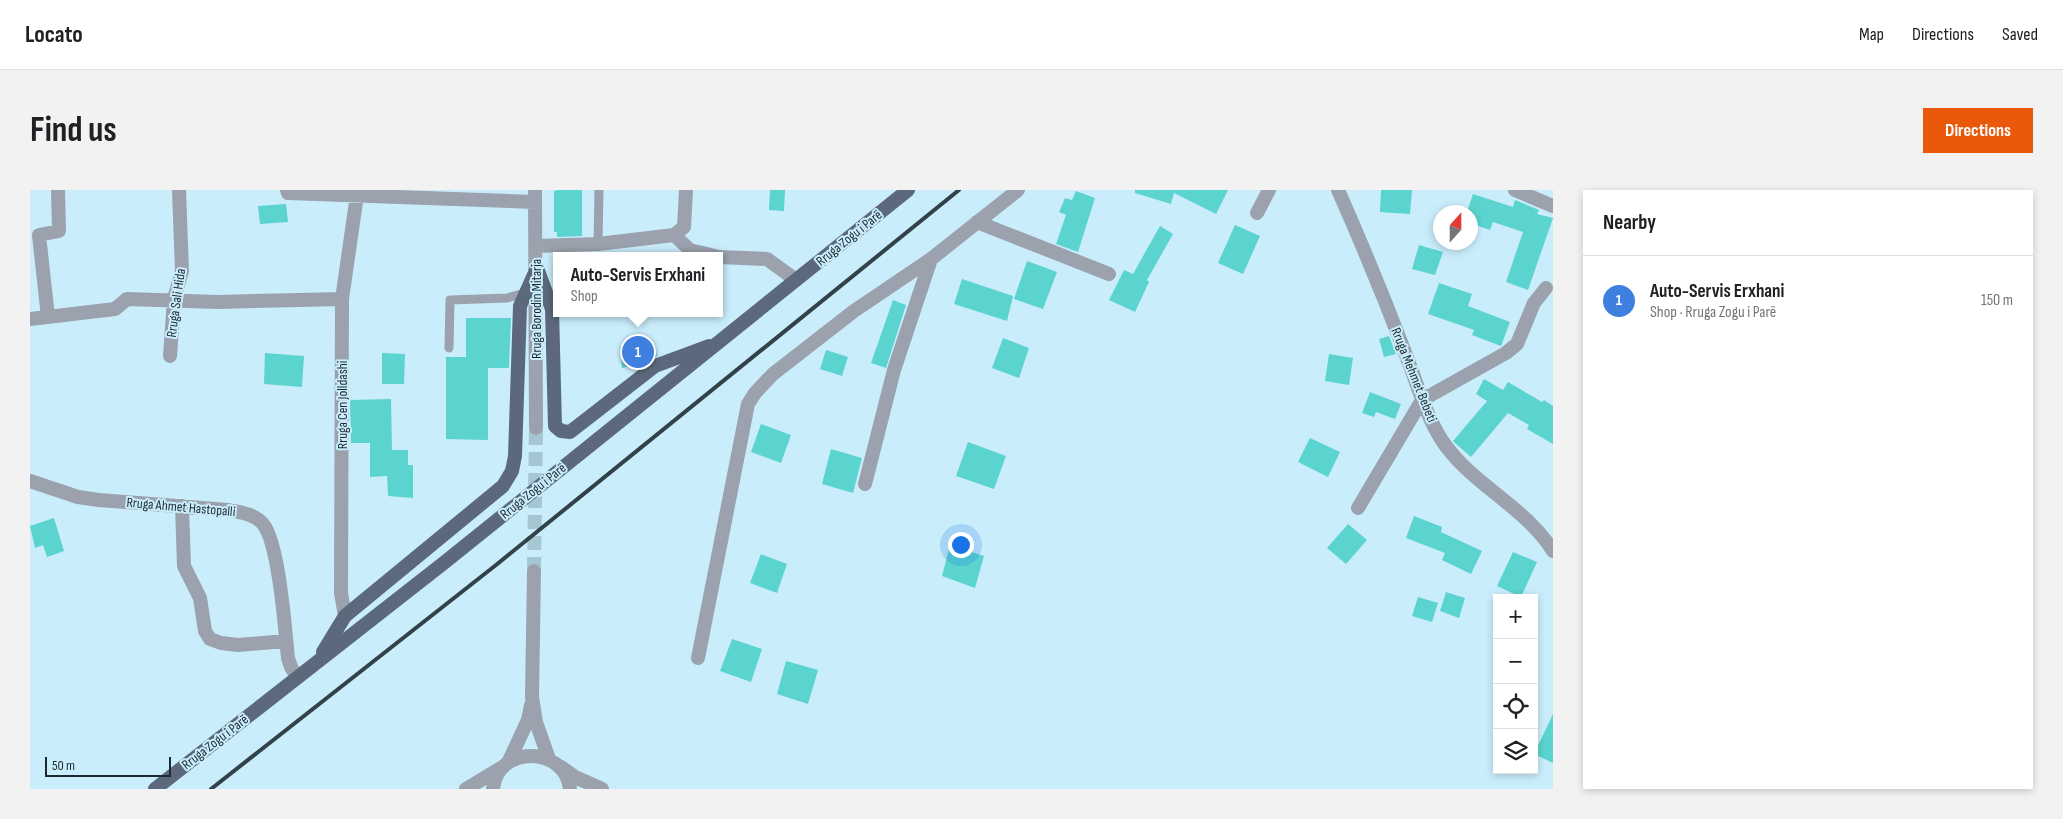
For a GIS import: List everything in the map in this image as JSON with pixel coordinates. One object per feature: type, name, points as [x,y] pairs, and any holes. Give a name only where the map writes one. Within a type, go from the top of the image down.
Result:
[{"type":"main road","name":"Rruga Zogu i Parë","points":[[155,789],[445,562],[908,190]]},
{"type":"main road","points":[[320,658],[345,616],[502,486],[512,470],[515,456],[520,306],[536,268]]},
{"type":"main road","points":[[536,268],[552,296],[555,426],[560,431],[570,432],[654,366],[719,343]]},
{"type":"street","points":[[48,317],[39,235],[59,232],[58,190]]},
{"type":"street","name":"Rruga Sali Hida","points":[[170,356],[174,299],[182,271],[178,190]]},
{"type":"street","points":[[287,190],[288,194],[357,195],[397,193],[535,196]]},
{"type":"street","points":[[536,246],[598,244],[674,235],[684,226],[686,190]]},
{"type":"street","points":[[698,658],[748,404],[755,393],[773,374],[854,311],[931,259],[1018,190]]},
{"type":"street","points":[[1257,213],[1269,190]]},
{"type":"street","name":"Rruga Mehmet Bebeti","points":[[1338,190],[1407,357],[1422,400],[1441,439],[1458,461],[1528,522],[1553,552]]},
{"type":"street","points":[[1515,190],[1553,206]]},
{"type":"street","name":"Rruga Cen Jolldashi","points":[[345,616],[341,593],[342,299],[357,195]]},
{"type":"street","name":"Rruga Borodin Mitarja","points":[[535,196],[536,428]]},
{"type":"street","points":[[977,222],[1109,274]]},
{"type":"street","points":[[674,235],[690,250],[698,252]]},
{"type":"street","points":[[723,257],[767,259],[796,280]]},
{"type":"street","points":[[864,484],[894,370],[931,259]]},
{"type":"street","points":[[1358,508],[1422,400],[1516,344],[1534,304],[1546,288]]},
{"type":"street","points":[[30,319],[115,309],[127,299],[174,299],[217,302],[342,299]]},
{"type":"street","name":"Rruga Ahmet Hastopalli","points":[[30,481],[54,490],[92,499],[242,512],[263,523],[273,542],[286,642],[291,667],[297,677]]},
{"type":"street","points":[[182,506],[184,566],[200,598],[205,631],[210,638],[221,643],[238,645],[286,642]]},
{"type":"street","points":[[493,789],[497,775],[506,764],[528,720],[532,697],[534,571]]},
{"type":"street","points":[[532,697],[536,722],[554,762],[565,774],[570,789]]},
{"type":"street","points":[[466,789],[506,764],[524,756],[541,756],[602,789]]},
{"type":"lane","points":[[598,244],[599,190]]},
{"type":"lane","points":[[450,348],[450,300],[507,298],[526,293]]},
{"type":"building","points":[[582,190],[582,236],[557,237],[557,232],[554,232],[554,191]]},
{"type":"building","points":[[770,190],[785,190],[784,211],[769,210]]},
{"type":"building","points":[[1135,190],[1228,190],[1216,214],[1174,193],[1171,204],[1135,193]]},
{"type":"building","points":[[1381,190],[1412,190],[1410,214],[1380,212]]},
{"type":"building","points":[[1076,191],[1095,198],[1078,252],[1056,244],[1066,215],[1059,212],[1065,198],[1072,200]]},
{"type":"building","points":[[1473,194],[1513,207],[1515,200],[1539,210],[1537,214],[1553,218],[1528,290],[1506,282],[1523,232],[1493,222],[1490,230],[1478,226],[1478,205],[1469,205]]},
{"type":"building","points":[[286,204],[288,222],[260,224],[258,206]]},
{"type":"building","points":[[1235,225],[1260,236],[1243,274],[1218,263]]},
{"type":"building","points":[[1160,226],[1173,234],[1147,280],[1149,282],[1135,312],[1109,300],[1124,270],[1133,274]]},
{"type":"building","points":[[1419,245],[1443,252],[1435,275],[1412,269]]},
{"type":"building","points":[[1027,261],[1057,272],[1043,309],[1014,299]]},
{"type":"building","points":[[962,279],[1013,296],[1007,321],[954,304]]},
{"type":"building","points":[[1439,283],[1472,294],[1468,306],[1510,322],[1501,346],[1472,335],[1474,330],[1428,314]]},
{"type":"building","points":[[893,300],[906,305],[886,368],[871,363]]},
{"type":"building","points":[[466,318],[511,318],[509,368],[488,368],[488,440],[446,439],[446,357],[466,357]]},
{"type":"building","points":[[1389,336],[1396,354],[1384,357],[1379,339]]},
{"type":"building","points":[[1003,338],[1029,348],[1019,378],[992,368]]},
{"type":"building","points":[[654,344],[657,356],[622,368],[620,347]]},
{"type":"building","points":[[826,350],[848,357],[842,376],[820,369]]},
{"type":"building","points":[[265,353],[304,356],[302,387],[264,384]]},
{"type":"building","points":[[382,353],[405,354],[404,384],[382,384]]},
{"type":"building","points":[[1329,354],[1353,358],[1349,385],[1325,381]]},
{"type":"building","points":[[1484,379],[1503,390],[1508,382],[1542,402],[1544,400],[1553,406],[1553,444],[1527,429],[1529,425],[1508,413],[1471,457],[1456,444],[1453,441],[1487,401],[1476,394]]},
{"type":"building","points":[[1370,392],[1401,404],[1395,419],[1376,412],[1374,417],[1362,413]]},
{"type":"building","points":[[391,399],[392,450],[408,450],[408,465],[413,465],[413,498],[388,496],[387,476],[370,477],[370,443],[351,443],[350,400]]},
{"type":"building","points":[[761,424],[791,435],[781,463],[751,452]]},
{"type":"building","points":[[1310,438],[1340,452],[1328,477],[1298,462]]},
{"type":"building","points":[[968,442],[1006,456],[994,489],[956,476]]},
{"type":"building","points":[[831,449],[862,458],[853,493],[822,484]]},
{"type":"building","points":[[1414,516],[1442,527],[1441,532],[1482,551],[1471,574],[1442,560],[1445,553],[1406,538]]},
{"type":"building","points":[[54,518],[64,551],[47,557],[43,545],[35,548],[30,526]]},
{"type":"building","points":[[1348,524],[1367,540],[1346,564],[1327,548]]},
{"type":"building","points":[[950,545],[984,556],[975,588],[942,576]]},
{"type":"building","points":[[1513,552],[1537,562],[1522,594],[1514,594],[1497,586]]},
{"type":"building","points":[[761,554],[787,564],[777,593],[750,583]]},
{"type":"building","points":[[1446,592],[1465,598],[1459,618],[1440,611]]},
{"type":"building","points":[[1418,597],[1438,603],[1432,622],[1412,616]]},
{"type":"building","points":[[732,639],[762,649],[751,682],[720,671]]},
{"type":"building","points":[[786,661],[818,670],[808,704],[777,694]]},
{"type":"building","points":[[1553,714],[1553,763],[1538,756],[1538,746]]},
{"type":"tunnel","points":[[534,571],[536,428]]},
{"type":"railway","points":[[211,789],[496,565],[959,190]]},
{"type":"place","name":"Auto-Servis Erxhani","points":[[638,352]]}]
